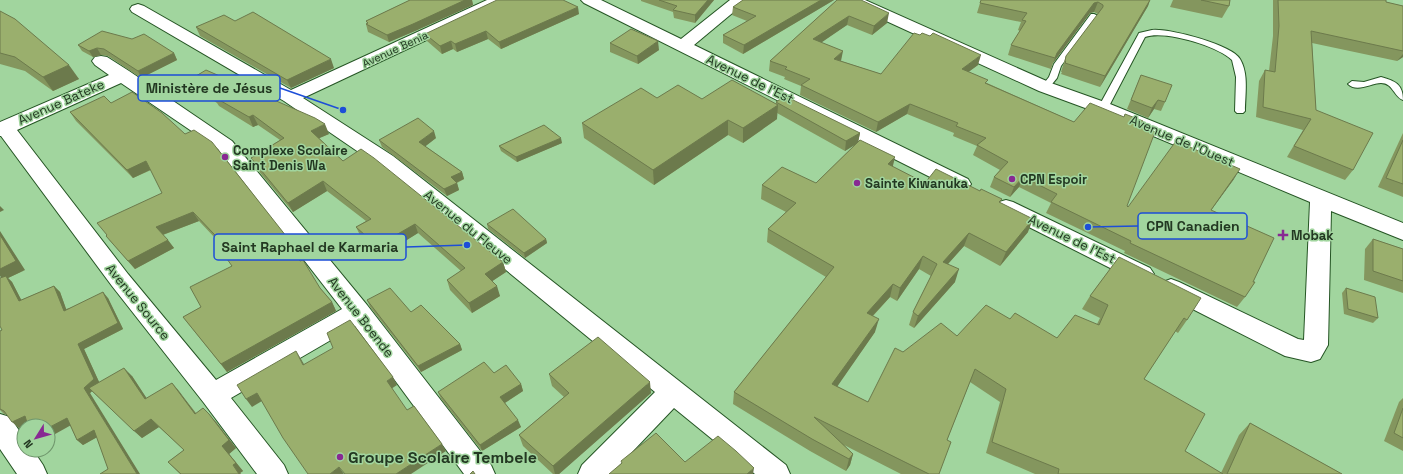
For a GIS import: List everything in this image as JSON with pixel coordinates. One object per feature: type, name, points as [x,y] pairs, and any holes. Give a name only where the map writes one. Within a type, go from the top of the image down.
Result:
[{"type":"street","name":"Avenue Benia","points":[[290,98],[500,0]]},
{"type":"street","name":"Avenue de l'Est","points":[[589,0],[1294,349],[1311,352],[1316,344],[1321,199]]},
{"type":"street","points":[[683,46],[740,0]]},
{"type":"street","name":"Avenue de l'Ouest","points":[[852,0],[1045,87],[1103,108],[1403,232]]},
{"type":"street","name":"Avenue du Fleuve","points":[[138,9],[290,98],[386,161],[776,474]]},
{"type":"street","name":"Avenue Boende","points":[[101,61],[225,145],[358,312],[481,474]]},
{"type":"street","name":"Avenue Bateke","points":[[2,128],[123,75]]},
{"type":"street","name":"Avenue Source","points":[[2,128],[120,280],[213,394],[274,474]]},
{"type":"street","points":[[213,394],[358,312]]},
{"type":"street","points":[[592,474],[673,391]]},
{"type":"street","points":[[0,426],[33,474]]},
{"type":"lane","points":[[1045,87],[1053,78],[1057,66],[1094,16]]},
{"type":"lane","points":[[1103,108],[1142,35],[1154,32],[1170,33],[1228,52],[1236,59],[1239,67],[1240,111]]},
{"type":"lane","points":[[1352,84],[1365,85],[1381,80],[1392,83],[1403,97]]},
{"type":"building","points":[[410,0],[465,0],[387,35],[366,24],[368,23],[366,21]]},
{"type":"building","points":[[497,0],[563,0],[578,7],[499,42],[486,31],[455,44],[451,41],[440,46],[425,34]]},
{"type":"building","points":[[659,0],[708,0],[695,15],[673,10],[677,6]]},
{"type":"building","points":[[743,0],[821,0],[744,45],[723,35],[756,16],[733,7]]},
{"type":"building","points":[[837,0],[861,0],[889,13],[874,26],[849,16],[813,39],[843,51],[834,59],[881,74],[914,33],[920,35],[922,33],[930,36],[933,33],[981,55],[962,69],[988,80],[985,83],[1074,122],[1090,103],[1124,117],[1125,114],[1143,121],[1140,125],[1155,132],[1127,206],[1128,207],[1176,141],[1240,169],[1211,210],[1274,238],[1253,282],[1255,282],[1245,297],[1130,243],[1131,241],[1051,202],[1057,194],[1023,177],[1014,187],[994,177],[1008,162],[977,145],[986,138],[956,126],[958,123],[910,104],[878,122],[801,85],[810,79],[785,69],[787,67],[770,61]]},
{"type":"building","points":[[981,0],[1150,0],[1105,76],[1065,63],[1066,56],[1103,5],[1098,2],[1094,3],[1057,53],[1055,58],[1011,45],[1026,21],[1022,20],[1027,13],[980,3]]},
{"type":"building","points":[[1201,0],[1230,0],[1229,6]]},
{"type":"building","points":[[1278,0],[1386,0],[1386,2],[1403,6],[1403,51],[1311,31],[1316,110],[1373,133],[1353,170],[1294,146],[1311,119],[1263,107],[1265,70],[1275,72],[1279,26]]},
{"type":"building","points":[[0,11],[15,19],[69,65],[43,77],[15,57],[0,53]]},
{"type":"building","points":[[253,12],[331,59],[287,80],[196,27],[224,15],[235,21]]},
{"type":"building","points":[[631,29],[658,41],[637,56],[610,43]]},
{"type":"building","points":[[102,31],[132,39],[144,34],[174,53],[138,71],[104,49],[97,48],[89,51],[78,45]]},
{"type":"building","points":[[206,70],[315,118],[325,124],[311,131],[343,161],[361,149],[374,158],[503,262],[485,274],[497,286],[469,303],[447,280],[465,268],[415,224],[377,246],[356,227],[371,219],[323,181],[288,203],[251,158],[284,138],[253,115],[249,117],[214,97],[215,96],[191,79]]},
{"type":"building","points":[[1141,75],[1172,85],[1165,102],[1158,100],[1152,108],[1131,100]]},
{"type":"building","points":[[732,80],[778,105],[743,128],[728,120],[653,170],[582,123],[641,88],[657,98],[678,85],[702,99]]},
{"type":"building","points":[[132,92],[162,113],[185,134],[194,130],[212,142],[290,241],[300,261],[303,260],[320,288],[332,302],[221,364],[183,317],[201,307],[190,287],[232,266],[227,259],[234,255],[193,212],[156,227],[168,240],[128,261],[106,236],[107,235],[97,223],[162,193],[146,161],[127,170],[70,112],[104,96],[111,103]]},
{"type":"building","points":[[785,96],[860,133],[846,141],[776,102]]},
{"type":"building","points":[[418,118],[434,131],[419,142],[462,172],[451,177],[457,183],[444,189],[379,140]]},
{"type":"building","points":[[544,125],[561,138],[516,157],[499,146]]},
{"type":"building","points":[[860,140],[895,157],[888,164],[925,183],[936,169],[980,191],[981,189],[1002,199],[999,202],[1033,219],[1006,252],[969,233],[943,262],[959,269],[918,316],[913,312],[937,264],[923,256],[900,288],[893,284],[867,313],[879,319],[832,384],[868,402],[895,348],[903,352],[941,323],[957,336],[986,305],[1010,319],[1015,313],[1057,338],[1075,315],[1099,325],[1108,305],[1090,296],[1119,257],[1201,298],[1187,320],[1184,318],[1144,379],[1205,414],[1185,451],[1223,474],[1058,474],[1059,469],[992,442],[1006,389],[975,369],[947,440],[951,442],[939,474],[929,474],[814,417],[853,454],[849,459],[812,439],[734,392],[834,267],[768,229],[796,203],[762,185],[782,167],[816,183]]},
{"type":"building","points":[[1403,140],[1403,184],[1386,178]]},
{"type":"building","points":[[513,209],[546,239],[524,253],[487,224]]},
{"type":"building","points":[[0,235],[16,261],[0,269]]},
{"type":"building","points":[[1373,239],[1403,249],[1403,281],[1373,271]]},
{"type":"building","points":[[6,276],[19,301],[54,286],[64,311],[103,292],[118,323],[78,344],[94,379],[84,388],[137,474],[100,474],[108,469],[94,430],[77,440],[67,418],[56,424],[56,418],[26,418],[25,416],[16,418],[16,420],[12,422],[4,411],[0,409],[0,331],[2,330],[0,326],[0,278]]},
{"type":"building","points":[[390,288],[411,312],[421,305],[460,344],[418,366],[367,300]]},
{"type":"building","points":[[1346,288],[1375,297],[1378,318],[1348,309]]},
{"type":"building","points":[[350,320],[393,377],[387,381],[407,410],[414,406],[442,444],[396,474],[345,474],[339,467],[330,474],[308,474],[283,438],[257,393],[246,399],[237,385],[296,351],[303,365],[333,348],[327,333]]},
{"type":"building","points":[[598,337],[650,382],[553,466],[519,435],[569,393],[549,374]]},
{"type":"building","points":[[484,362],[494,373],[506,365],[521,384],[500,397],[518,420],[480,445],[438,392]]},
{"type":"building","points":[[124,368],[145,399],[172,383],[195,414],[203,408],[229,440],[222,446],[236,463],[233,465],[239,474],[181,474],[168,462],[184,450],[151,419],[134,431],[89,388]]},
{"type":"building","points":[[1403,408],[1403,438],[1394,433]]},
{"type":"building","points":[[1250,423],[1342,474],[1227,474]]},
{"type":"building","points":[[656,433],[685,462],[718,436],[754,468],[747,474],[609,474],[622,463],[621,461]]},
{"type":"place","name":"Ministère de Jésus","points":[[343,110]]},
{"type":"place","name":"Complexe Scolaire Saint Denis Wa","points":[[225,157]]},
{"type":"place","name":"CPN Espoir","points":[[1012,179]]},
{"type":"place","name":"Sainte Kiwanuka","points":[[857,183]]},
{"type":"place","name":"CPN Canadien","points":[[1088,227]]},
{"type":"place","name":"Mobak","points":[[1283,235]]},
{"type":"place","name":"Saint Raphael de Karmaria","points":[[467,245]]},
{"type":"place","name":"Groupe Scolaire Tembele","points":[[340,457]]}]
